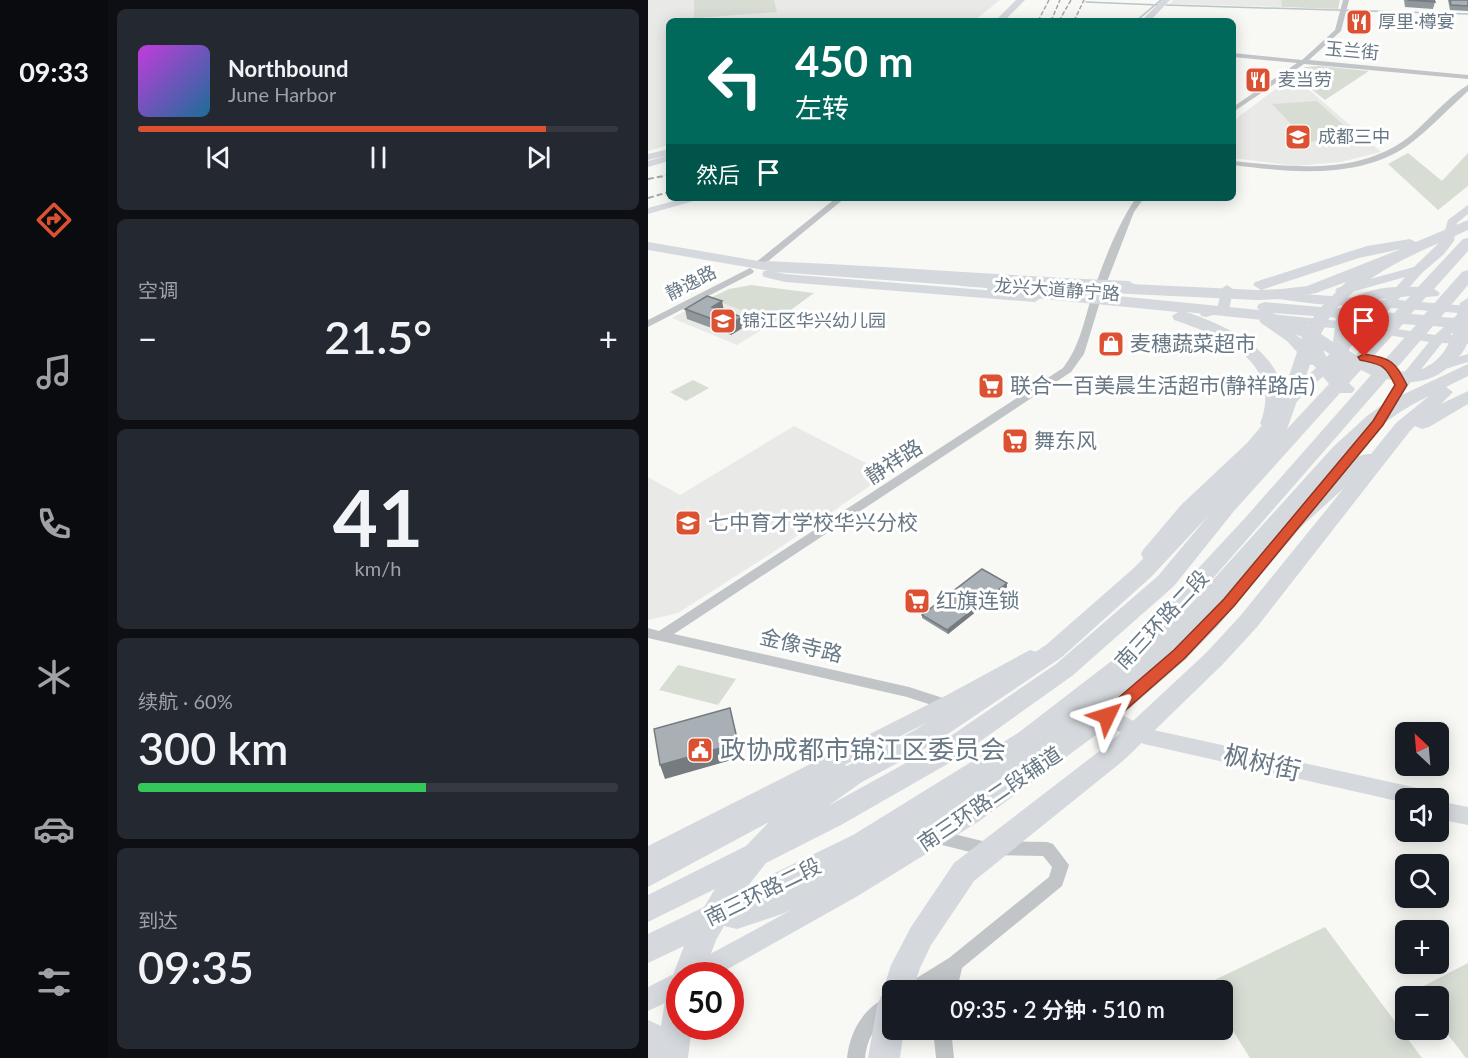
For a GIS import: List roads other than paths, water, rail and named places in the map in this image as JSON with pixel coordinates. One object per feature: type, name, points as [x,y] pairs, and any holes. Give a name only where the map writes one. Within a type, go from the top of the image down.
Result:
[{"type":"highway","points":[[994,289],[1282,294],[1310,290],[1384,263],[1468,224]]},
{"type":"highway","name":"南三环路二段","points":[[648,909],[831,817],[966,740],[1064,670],[1166,581],[1227,506],[1318,408],[1394,311],[1468,242]]},
{"type":"highway","points":[[1189,291],[1255,286],[1295,277],[1355,255],[1404,244],[1431,244],[1468,251]]},
{"type":"highway","points":[[693,962],[703,935],[742,870],[791,816],[853,775],[924,737],[1054,651],[1143,572],[1276,430],[1287,411],[1314,329],[1337,298],[1357,280],[1384,263]]},
{"type":"highway","name":"南三环路二段","points":[[648,949],[863,843],[1027,740],[1122,664],[1252,524],[1468,275]]},
{"type":"highway","points":[[967,283],[1036,288],[1127,303],[1263,315],[1302,330],[1365,368],[1408,376],[1441,368],[1455,350],[1468,301],[1409,290],[1385,292],[1357,303],[1348,310],[1344,319],[1338,366],[1318,408]]},
{"type":"highway","name":"龙兴大道静宁路","points":[[1036,288],[1463,325]]},
{"type":"highway","points":[[1127,303],[1179,316],[1215,329],[1241,343],[1263,366],[1268,373],[1276,398],[1265,437],[1251,457]]},
{"type":"highway","points":[[1311,339],[1314,352],[1326,374],[1348,391],[1370,399],[1413,406],[1440,402],[1468,394]]},
{"type":"highway","points":[[1232,576],[1340,451],[1374,420],[1392,407],[1468,371]]},
{"type":"highway","points":[[901,980],[921,936],[964,872],[1115,753],[1207,666],[1249,621],[1403,427],[1468,371]]},
{"type":"highway","points":[[676,934],[772,905],[936,830],[1110,699],[1232,576],[1354,468],[1468,394]]},
{"type":"highway","points":[[648,875],[919,726],[1015,676]]},
{"type":"highway","points":[[868,757],[966,740]]},
{"type":"highway","points":[[648,1035],[670,1058]]},
{"type":"highway","points":[[670,1058],[673,1040]]},
{"type":"highway","points":[[884,1058],[887,1040]]},
{"type":"main road","points":[[1002,18],[1021,0]]},
{"type":"main road","points":[[1013,18],[1031,0]]},
{"type":"main road","points":[[1148,18],[1166,0]]},
{"type":"main road","points":[[648,159],[666,155]]},
{"type":"main road","points":[[648,211],[686,201]]},
{"type":"main road","points":[[1301,388],[1320,372],[1368,322],[1394,311],[1418,270],[1448,241],[1452,222],[1468,208]]},
{"type":"main road","name":"龙兴大道静宁路","points":[[648,246],[759,270],[967,283]]},
{"type":"main road","name":"龙兴大道静宁路","points":[[648,254],[759,270],[994,289]]},
{"type":"main road","points":[[759,270],[856,268],[1006,280],[1251,291],[1293,299],[1394,311],[1438,305],[1468,310]]},
{"type":"main road","points":[[759,270],[785,278],[1206,313],[1368,322],[1438,339],[1468,340]]},
{"type":"main road","points":[[1293,299],[1308,299],[1418,270]]},
{"type":"main road","points":[[1206,313],[1224,308],[1227,290]]},
{"type":"main road","name":"南三环路二段辅道","points":[[718,962],[835,897],[936,830],[1058,754],[1103,720],[1180,654],[1229,602],[1378,423],[1405,381],[1438,339],[1463,325],[1468,310]]},
{"type":"main road","points":[[683,839],[778,800],[945,717],[1040,652],[1131,575],[1187,509],[1252,446],[1301,388],[1314,366],[1313,359],[1275,323],[1257,316]]},
{"type":"main road","points":[[1320,372],[1339,362],[1364,357],[1380,360],[1392,366],[1405,381],[1468,358]]},
{"type":"main road","points":[[648,858],[944,705],[1040,652]]},
{"type":"main road","name":"枫树街","points":[[1103,720],[1144,736],[1395,792]]},
{"type":"main road","name":"枫树街","points":[[1103,720],[1137,743],[1395,800]]},
{"type":"main road","points":[[1449,804],[1468,808]]},
{"type":"main road","points":[[1449,812],[1468,816]]},
{"type":"main road","points":[[648,1000],[666,990]]},
{"type":"street","points":[[1236,108],[1304,62],[1338,31],[1346,0]]},
{"type":"street","name":"玉兰街","points":[[1236,55],[1468,77]]},
{"type":"street","points":[[1236,163],[1292,170],[1359,163],[1384,155],[1402,145],[1468,87]]},
{"type":"street","name":"静逸路","points":[[648,324],[759,270],[838,201]]},
{"type":"street","name":"静祥路","points":[[654,635],[1066,370],[1079,354],[1095,302],[1130,212],[1138,201]]},
{"type":"street","name":"金像寺路","points":[[654,635],[909,692],[944,705]]},
{"type":"street","points":[[929,980],[955,964],[1056,881],[1061,865],[1047,849],[982,848],[936,830]]},
{"type":"street","points":[[951,980],[955,964]]},
{"type":"street","points":[[856,1058],[857,1039],[870,1020],[882,1011]]},
{"type":"street","points":[[943,1040],[945,1058]]},
{"type":"waterway","points":[[1155,5],[1161,0]]},
{"type":"waterway","points":[[1086,2],[1155,5]]},
{"type":"waterway","points":[[1140,18],[1155,5]]},
{"type":"waterway","points":[[1166,5],[1468,14]]},
{"type":"railway","points":[[1040,18],[1049,0]]},
{"type":"railway","points":[[1052,18],[1060,0]]},
{"type":"railway","points":[[1061,18],[1071,0]]},
{"type":"railway","points":[[1075,18],[1084,0]]},
{"type":"railway","points":[[648,179],[666,176]]},
{"type":"railway","points":[[648,198],[666,193]]},
{"type":"place","name":"厚里·樽宴","points":[[1359,22]]},
{"type":"place","name":"麦当劳","points":[[1258,80]]},
{"type":"place","name":"成都三中","points":[[1298,137]]},
{"type":"place","name":"锦江区华兴幼儿园","points":[[723,321]]},
{"type":"place","name":"麦穗蔬菜超市","points":[[1111,344]]},
{"type":"place","name":"联合一百美晨生活超市(静祥路店)","points":[[991,386]]},
{"type":"place","name":"舞东风","points":[[1015,441]]},
{"type":"place","name":"七中育才学校华兴分校","points":[[688,523]]},
{"type":"place","name":"红旗连锁","points":[[917,601]]},
{"type":"place","name":"政协成都市锦江区委员会","points":[[700,750]]}]
